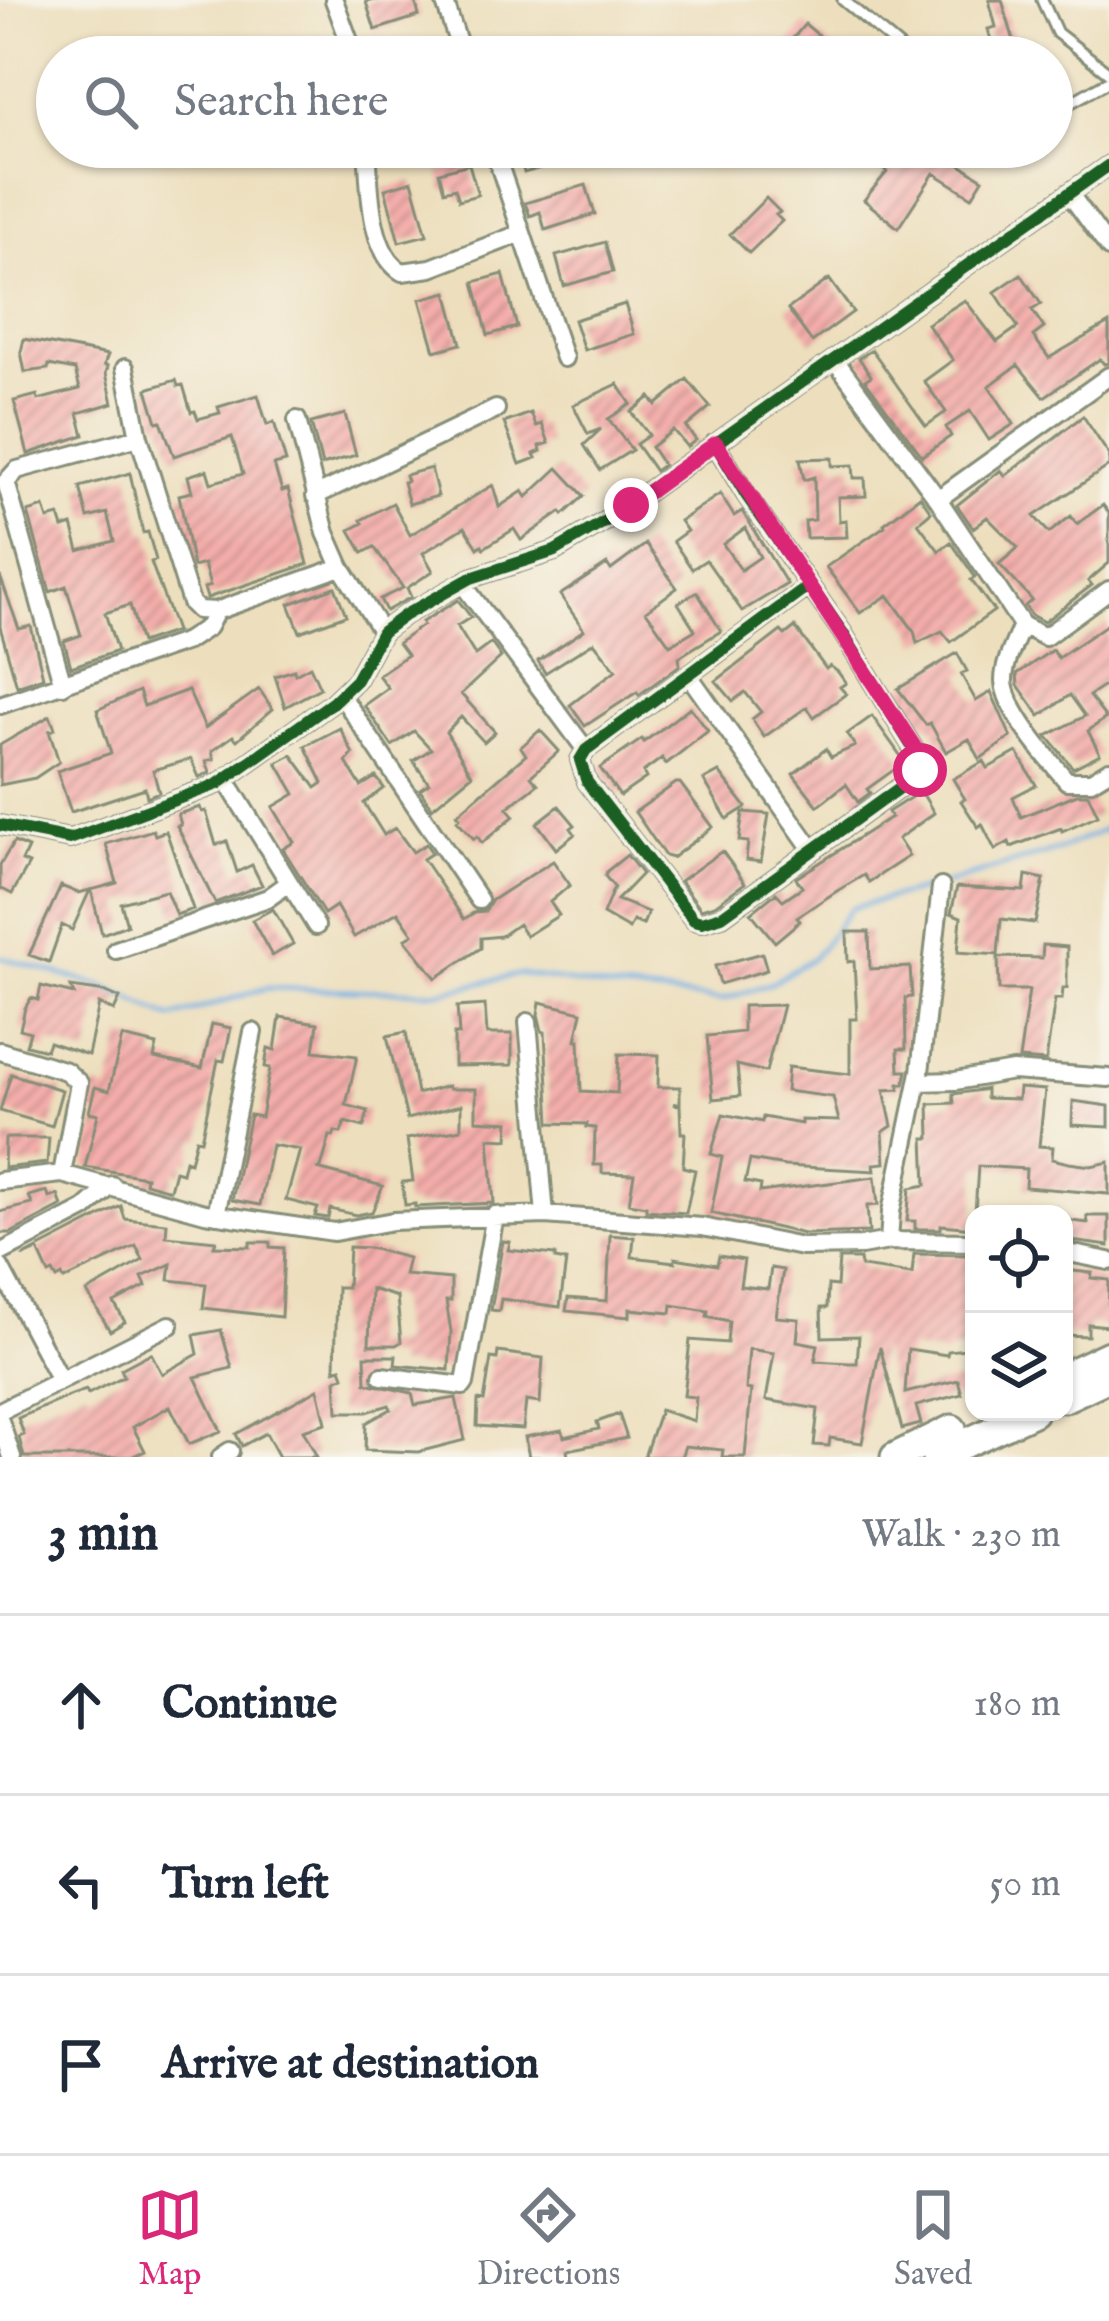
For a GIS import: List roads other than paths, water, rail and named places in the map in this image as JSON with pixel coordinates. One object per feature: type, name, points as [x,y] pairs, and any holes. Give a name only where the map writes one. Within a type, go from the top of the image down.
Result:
[{"type":"main road","points":[[1073,1372],[1109,1355]]},
{"type":"main road","points":[[1073,1394],[1109,1377]]},
{"type":"main road","points":[[895,1457],[969,1421]]},
{"type":"main road","points":[[936,1457],[1014,1421]]},
{"type":"street","points":[[334,0],[347,36]]},
{"type":"street","points":[[444,0],[456,36]]},
{"type":"street","points":[[0,825],[70,839],[226,780],[356,680],[382,632],[462,583],[575,541],[1109,165]]},
{"type":"street","points":[[370,168],[381,244],[387,262],[401,272],[431,268],[521,233]]},
{"type":"street","points":[[500,168],[564,358]]},
{"type":"street","points":[[1070,194],[1109,248]]},
{"type":"street","points":[[835,360],[938,499],[1022,625],[1045,638],[1109,590]]},
{"type":"street","points":[[125,368],[140,437],[191,603],[198,610],[216,611],[341,567]]},
{"type":"street","points":[[938,499],[1109,376]]},
{"type":"street","points":[[315,496],[496,409]]},
{"type":"street","points":[[297,420],[315,496],[341,567],[382,632]]},
{"type":"street","points":[[63,686],[6,482],[17,470],[140,437]]},
{"type":"street","points":[[716,443],[746,495],[809,586],[921,761],[914,776],[722,916],[694,920],[582,775],[580,760],[586,750],[809,586]]},
{"type":"street","points":[[462,583],[586,750]]},
{"type":"street","points":[[0,705],[187,641],[208,627],[216,611]]},
{"type":"street","points":[[1022,625],[1006,664],[1004,681],[1010,701],[1067,782],[1091,781],[1109,770]]},
{"type":"street","points":[[690,676],[812,849]]},
{"type":"street","points":[[341,694],[479,900]]},
{"type":"street","points":[[226,780],[316,926]]},
{"type":"street","points":[[116,950],[268,898],[289,884]]},
{"type":"street","points":[[890,1241],[891,1212],[918,1082],[940,887]]},
{"type":"street","points":[[528,1022],[544,1215]]},
{"type":"street","points":[[216,1215],[253,1032]]},
{"type":"street","points":[[0,1051],[66,1071],[79,1084],[62,1174]]},
{"type":"street","points":[[918,1082],[1013,1071],[1109,1078]]},
{"type":"street","points":[[0,1180],[62,1174],[216,1215],[334,1232],[393,1221],[544,1215],[702,1227],[802,1247],[965,1242]]},
{"type":"street","points":[[0,1253],[85,1209],[112,1185]]},
{"type":"street","points":[[382,1376],[466,1383],[495,1215]]},
{"type":"street","points":[[1073,1254],[1109,1261]]},
{"type":"street","points":[[0,1267],[60,1380]]},
{"type":"street","points":[[0,1411],[170,1325]]},
{"type":"street","points":[[0,1421],[12,1457]]},
{"type":"lane","points":[[843,0],[886,36]]},
{"type":"lane","points":[[1042,0],[1061,36]]},
{"type":"lane","points":[[1073,47],[1109,77],[1073,100]]},
{"type":"waterway","points":[[944,884],[1060,849],[1109,828]]},
{"type":"waterway","points":[[0,957],[108,988],[171,1018],[266,988],[440,992],[521,974],[722,1000],[772,983],[814,957],[851,908],[933,887]]}]
